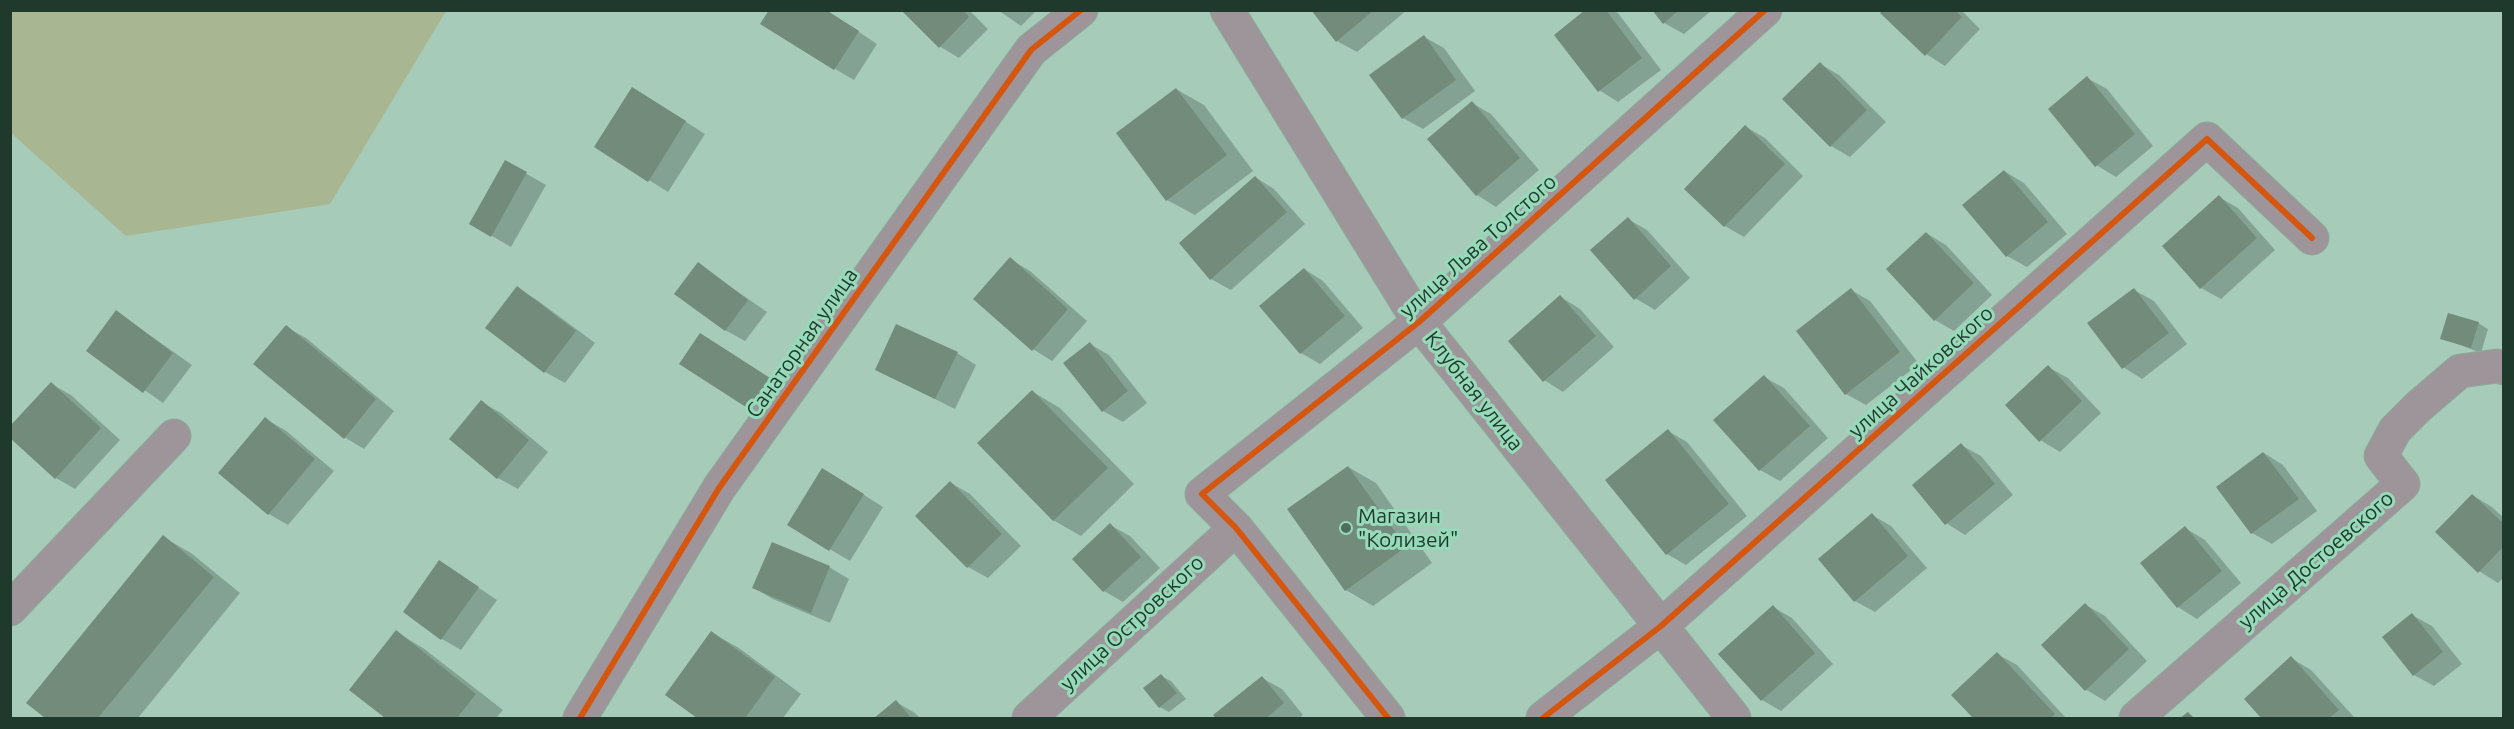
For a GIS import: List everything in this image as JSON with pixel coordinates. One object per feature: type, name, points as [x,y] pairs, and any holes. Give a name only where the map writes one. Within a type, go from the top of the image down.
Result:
[{"type":"street","name":"Санаторная улица","points":[[580,718],[719,488],[1031,50],[1081,10]]},
{"type":"street","name":"Клубная улица","points":[[1227,10],[1419,322],[1734,718]]},
{"type":"street","name":"улица Льва Толстого","points":[[1236,528],[1202,494],[1419,322],[1765,10]]},
{"type":"street","name":"улица Чайковского","points":[[1543,718],[1661,626],[2207,139],[2312,238]]},
{"type":"street","name":"улица Достоевского","points":[[2136,718],[2403,484],[2381,456],[2395,430],[2418,407],[2460,371],[2497,366],[2504,368]]},
{"type":"street","points":[[10,609],[174,436]]},
{"type":"street","points":[[1236,528],[1388,718]]},
{"type":"street","name":"улица Островского","points":[[1029,718],[1236,528]]},
{"type":"green space","points":[[11,10],[446,11],[330,204],[126,236],[11,133]]},
{"type":"building","points":[[769,10],[826,10],[859,31],[834,70],[760,24]]},
{"type":"building","points":[[901,10],[963,10],[969,17],[939,48]]},
{"type":"building","points":[[1311,10],[1374,10],[1336,42]]},
{"type":"building","points":[[1585,10],[1606,10],[1642,58],[1598,92],[1554,35]]},
{"type":"building","points":[[1652,10],[1679,10],[1663,24]]},
{"type":"building","points":[[1883,10],[1955,10],[1962,17],[1925,56],[1880,13]]},
{"type":"building","points":[[1424,35],[1456,80],[1402,119],[1369,75]]},
{"type":"building","points":[[1820,62],[1867,110],[1830,147],[1782,99]]},
{"type":"building","points":[[2087,76],[2135,134],[2095,167],[2048,109]]},
{"type":"building","points":[[632,87],[686,121],[648,182],[594,147]]},
{"type":"building","points":[[1176,88],[1227,155],[1166,201],[1116,133]]},
{"type":"building","points":[[1472,101],[1520,158],[1476,196],[1427,139]]},
{"type":"building","points":[[1745,125],[1785,164],[1724,227],[1684,189]]},
{"type":"building","points":[[505,160],[527,172],[491,237],[469,224]]},
{"type":"building","points":[[2004,170],[2048,222],[2006,257],[1962,205]]},
{"type":"building","points":[[1255,176],[1287,212],[1210,280],[1179,243]]},
{"type":"building","points":[[2219,195],[2257,238],[2200,289],[2162,246]]},
{"type":"building","points":[[1628,217],[1671,266],[1634,300],[1590,250]]},
{"type":"building","points":[[1926,232],[1974,283],[1934,321],[1886,269]]},
{"type":"building","points":[[1010,257],[1068,309],[1032,351],[973,299]]},
{"type":"building","points":[[698,262],[748,300],[725,331],[674,294]]},
{"type":"building","points":[[1304,268],[1345,316],[1300,354],[1259,306]]},
{"type":"building","points":[[517,286],[576,331],[544,373],[485,328]]},
{"type":"building","points":[[1851,288],[1900,352],[1845,395],[1796,331]]},
{"type":"building","points":[[2134,288],[2169,333],[2122,369],[2087,323]]},
{"type":"building","points":[[1560,295],[1596,336],[1543,382],[1508,341]]},
{"type":"building","points":[[116,310],[173,353],[143,393],[86,351]]},
{"type":"building","points":[[2448,313],[2479,322],[2471,348],[2440,339]]},
{"type":"building","points":[[896,324],[958,352],[935,399],[875,370]]},
{"type":"building","points":[[286,325],[376,399],[344,439],[253,364]]},
{"type":"building","points":[[700,333],[770,378],[749,409],[679,364]]},
{"type":"building","points":[[1090,342],[1128,391],[1102,412],[1063,363]]},
{"type":"building","points":[[2048,365],[2082,401],[2039,442],[2005,405]]},
{"type":"building","points":[[1764,375],[1810,426],[1759,471],[1713,420]]},
{"type":"building","points":[[51,382],[101,428],[55,479],[10,438],[10,426]]},
{"type":"building","points":[[1032,390],[1108,468],[1053,521],[977,443]]},
{"type":"building","points":[[481,400],[529,440],[497,479],[449,439]]},
{"type":"building","points":[[265,417],[315,459],[268,515],[218,473]]},
{"type":"building","points":[[1668,429],[1729,504],[1666,555],[1605,480]]},
{"type":"building","points":[[1961,443],[1995,484],[1945,525],[1912,485]]},
{"type":"building","points":[[2263,452],[2299,499],[2251,534],[2216,487]]},
{"type":"building","name":"Магазин \"Колизей\"","points":[[1348,466],[1406,547],[1345,591],[1287,509]]},
{"type":"building","points":[[822,468],[864,494],[829,551],[787,525]]},
{"type":"building","points":[[950,481],[1002,534],[967,568],[915,516]]},
{"type":"building","points":[[2472,494],[2504,524],[2504,546],[2478,573],[2435,532]]},
{"type":"building","points":[[1872,513],[1908,556],[1854,602],[1818,559]]},
{"type":"building","points":[[1110,523],[1141,557],[1103,592],[1072,559]]},
{"type":"building","points":[[2185,526],[2222,571],[2177,608],[2140,563]]},
{"type":"building","points":[[163,535],[214,577],[98,718],[45,718],[26,703]]},
{"type":"building","points":[[772,542],[830,566],[811,613],[752,588]]},
{"type":"building","points":[[439,560],[479,587],[441,640],[403,612]]},
{"type":"building","points":[[2085,603],[2129,649],[2085,691],[2041,645]]},
{"type":"building","points":[[1773,605],[1815,653],[1761,701],[1718,654]]},
{"type":"building","points":[[2412,613],[2443,652],[2413,676],[2382,637]]},
{"type":"building","points":[[396,630],[476,694],[457,718],[385,718],[349,690]]},
{"type":"building","points":[[711,631],[775,677],[745,718],[697,718],[665,695]]},
{"type":"building","points":[[1997,652],[2055,714],[2051,718],[1973,718],[1951,695]]},
{"type":"building","points":[[2291,656],[2339,710],[2329,718],[2261,718],[2244,699]]},
{"type":"building","points":[[1161,674],[1177,693],[1159,708],[1143,688]]},
{"type":"building","points":[[1262,676],[1284,703],[1266,718],[1216,718],[1213,715]]},
{"type":"building","points":[[896,700],[911,718],[874,718]]},
{"type":"building","points":[[2188,712],[2194,718],[2180,718]]},
{"type":"cycle path","points":[[580,718],[719,488],[1031,50],[1081,10]]},
{"type":"cycle path","points":[[1388,718],[1236,528],[1202,494],[1419,322],[1765,10]]},
{"type":"cycle path","points":[[1543,718],[1661,626],[2207,139],[2312,238]]},
{"type":"place","name":"Магазин \"Колизей\"","points":[[1346,528]]}]
